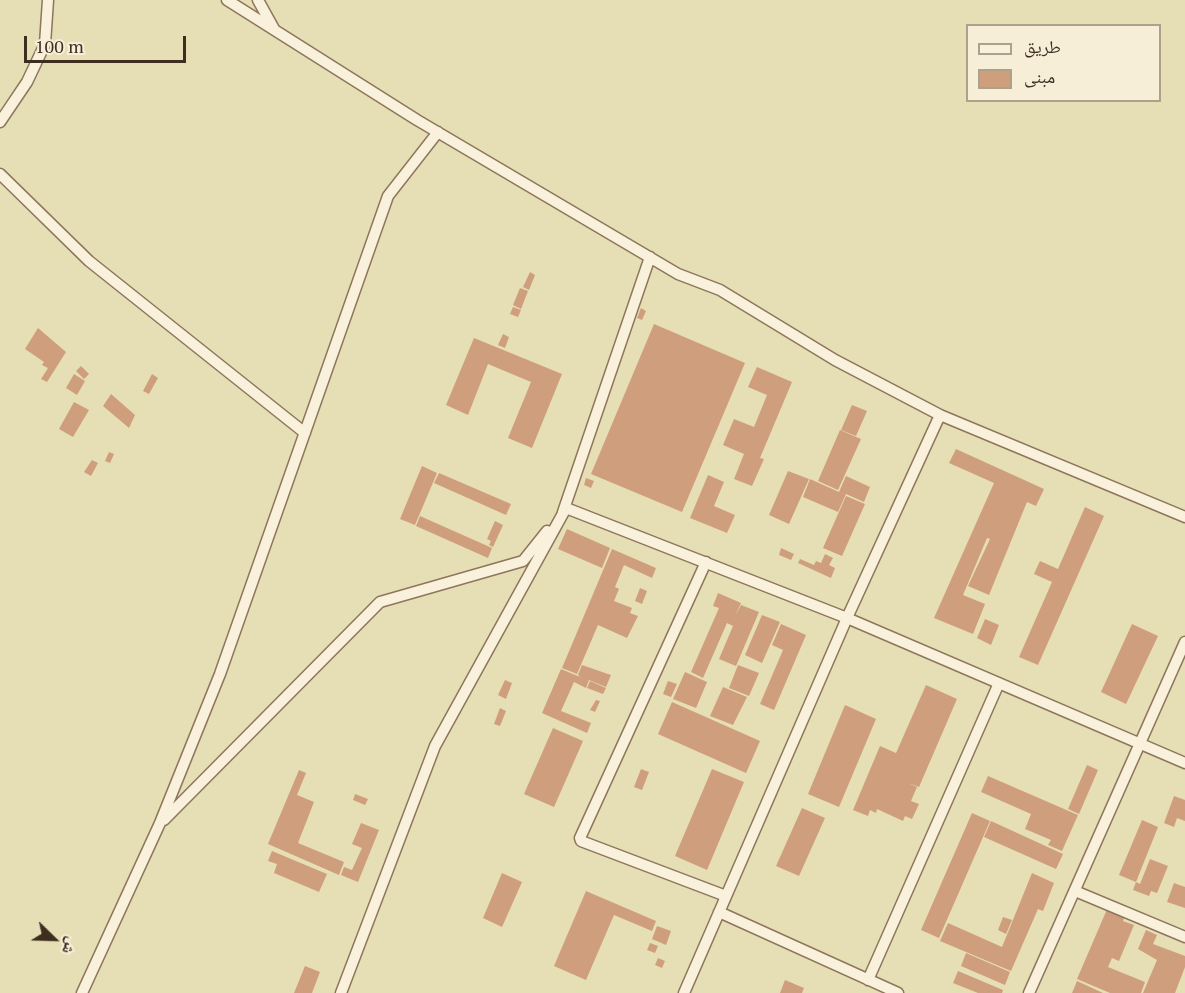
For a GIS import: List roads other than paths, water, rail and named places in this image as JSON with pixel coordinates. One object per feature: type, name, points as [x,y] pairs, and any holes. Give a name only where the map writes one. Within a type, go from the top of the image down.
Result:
[{"type":"street","points":[[0,122],[27,82],[45,44],[48,0]]},
{"type":"street","points":[[227,0],[438,132],[678,274],[720,291],[835,360],[940,415],[1185,517]]},
{"type":"street","points":[[258,0],[275,30]]},
{"type":"street","points":[[82,993],[160,823],[220,674],[388,196],[438,132]]},
{"type":"street","points":[[0,174],[89,261],[305,433]]},
{"type":"street","points":[[341,993],[435,746],[566,508],[650,257]]},
{"type":"street","points":[[684,993],[847,618],[940,415]]},
{"type":"street","points":[[566,508],[847,618],[1185,763]]},
{"type":"street","points":[[160,823],[380,602],[523,561],[566,508]]},
{"type":"street","points":[[706,562],[580,838],[581,841],[603,851],[726,896]]},
{"type":"street","points":[[1029,993],[1185,642]]},
{"type":"street","points":[[868,980],[999,683]]},
{"type":"street","points":[[1075,891],[1185,937]]},
{"type":"street","points":[[719,912],[898,993]]}]
